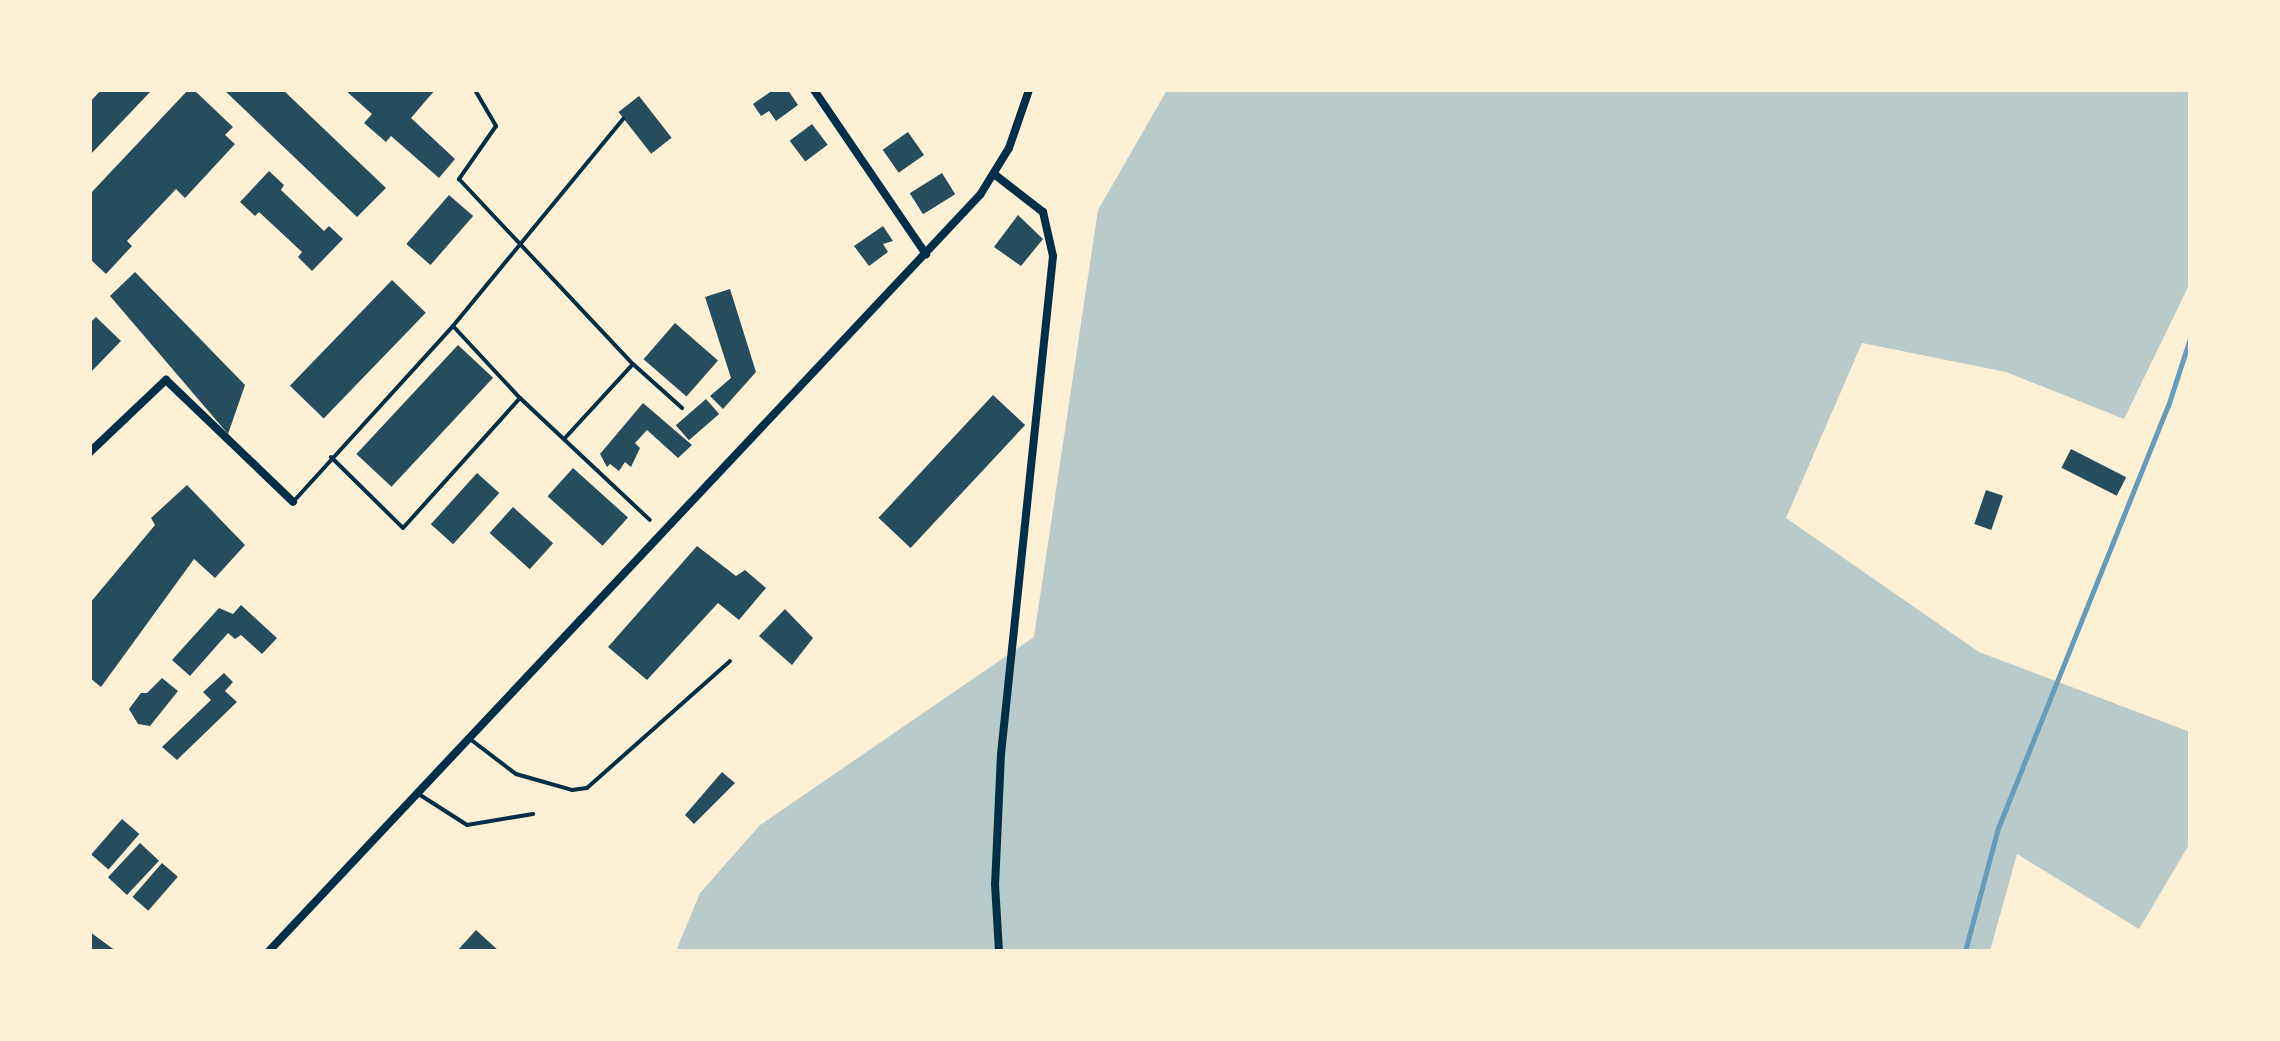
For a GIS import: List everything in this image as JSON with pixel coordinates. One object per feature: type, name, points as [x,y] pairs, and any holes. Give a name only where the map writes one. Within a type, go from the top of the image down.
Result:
[{"type":"street","points":[[814,90],[926,254]]},
{"type":"street","points":[[269,951],[926,254],[994,174],[1029,90]]},
{"type":"street","points":[[994,174],[1043,212],[1054,256],[1001,754],[995,884],[999,951]]},
{"type":"street","points":[[90,452],[166,380],[292,502]]},
{"type":"lane","points":[[474,90],[496,126],[459,179],[633,364],[682,408]]},
{"type":"lane","points":[[292,502],[454,326],[622,120]]},
{"type":"lane","points":[[454,326],[520,398],[650,520]]},
{"type":"lane","points":[[565,438],[633,364]]},
{"type":"lane","points":[[331,457],[403,528],[520,398]]},
{"type":"lane","points":[[470,739],[516,774],[572,790],[587,788],[730,661]]},
{"type":"lane","points":[[417,793],[467,826],[533,814]]},
{"type":"shaded area","points":[[1167,90],[2190,90],[2190,283],[2124,419],[2006,372],[1862,343],[1786,518],[1979,652],[2190,732],[2190,843],[2139,929],[2017,854],[1990,951],[676,951],[700,893],[760,825],[1034,637],[1098,210]]},
{"type":"building","points":[[101,90],[152,90],[90,155],[90,102]]},
{"type":"building","points":[[188,90],[194,90],[233,127],[225,135],[235,144],[185,198],[176,189],[127,241],[132,246],[106,274],[90,259],[90,194]]},
{"type":"building","points":[[224,90],[283,90],[386,188],[357,217]]},
{"type":"building","points":[[345,90],[435,90],[411,118],[455,159],[439,178],[391,136],[386,142],[364,123],[372,114]]},
{"type":"building","points":[[773,90],[788,90],[798,105],[776,121],[769,111],[761,116],[753,104]]},
{"type":"building","points":[[639,96],[672,138],[651,154],[619,112]]},
{"type":"building","points":[[812,124],[828,145],[805,162],[790,141]]},
{"type":"building","points":[[908,132],[924,155],[899,173],[883,150]]},
{"type":"building","points":[[269,171],[284,185],[281,190],[324,231],[329,226],[343,239],[312,271],[298,257],[302,252],[259,212],[255,216],[240,202]]},
{"type":"building","points":[[942,173],[955,194],[923,214],[910,193]]},
{"type":"building","points":[[449,195],[473,216],[431,265],[406,244]]},
{"type":"building","points":[[1018,215],[1043,239],[1021,266],[994,247]]},
{"type":"building","points":[[883,226],[893,241],[883,244],[888,252],[869,266],[854,246]]},
{"type":"building","points":[[135,272],[245,385],[228,434],[110,296]]},
{"type":"building","points":[[392,280],[426,313],[324,418],[290,386]]},
{"type":"building","points":[[730,289],[756,372],[723,409],[710,396],[731,378],[705,297]]},
{"type":"building","points":[[96,317],[121,341],[90,373],[90,323]]},
{"type":"building","points":[[675,323],[718,360],[687,397],[644,359]]},
{"type":"building","points":[[458,345],[493,378],[391,487],[356,454]]},
{"type":"building","points":[[993,395],[1025,425],[911,548],[878,518]]},
{"type":"building","points":[[706,399],[719,414],[689,440],[676,425]]},
{"type":"building","points":[[643,403],[692,445],[678,458],[647,430],[635,443],[640,448],[631,467],[625,462],[619,471],[610,464],[607,467],[600,454]]},
{"type":"building","points":[[2071,449],[2126,477],[2117,496],[2061,468]]},
{"type":"building","points":[[573,468],[628,518],[603,546],[548,496]]},
{"type":"building","points":[[477,473],[499,493],[453,544],[431,524]]},
{"type":"building","points":[[187,485],[245,545],[215,578],[194,559],[101,687],[90,678],[90,603],[155,525],[151,518]]},
{"type":"building","points":[[1986,490],[2003,496],[1991,530],[1974,524]]},
{"type":"building","points":[[513,507],[553,543],[530,569],[490,533]]},
{"type":"building","points":[[697,546],[736,576],[745,570],[766,588],[739,620],[718,603],[647,680],[608,647]]},
{"type":"building","points":[[241,605],[277,638],[262,654],[241,635],[235,639],[228,633],[190,676],[172,660],[219,608],[233,614]]},
{"type":"building","points":[[785,609],[813,638],[792,665],[759,636]]},
{"type":"building","points":[[224,673],[233,682],[225,691],[237,702],[177,760],[162,747],[211,700],[203,692]]},
{"type":"building","points":[[162,678],[178,691],[150,726],[138,724],[129,709],[141,693],[147,693]]},
{"type":"building","points":[[722,772],[735,783],[694,824],[685,815]]},
{"type":"building","points":[[122,819],[139,834],[109,870],[91,854]]},
{"type":"building","points":[[140,843],[159,861],[127,895],[108,877]]},
{"type":"building","points":[[162,863],[178,877],[148,911],[132,897]]},
{"type":"building","points":[[476,930],[499,951],[457,951]]},
{"type":"building","points":[[90,932],[116,951],[90,951]]},
{"type":"waterway","points":[[1965,951],[1998,828],[2168,406],[2190,338]]}]
